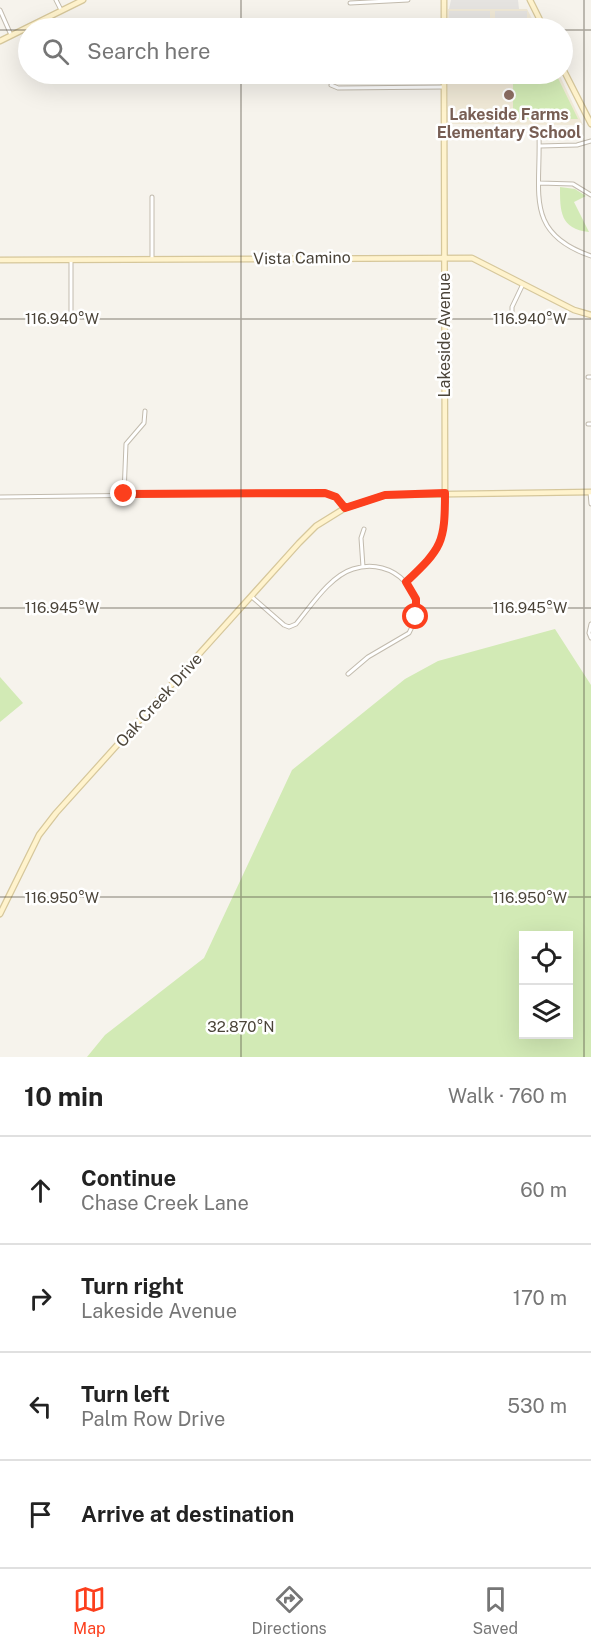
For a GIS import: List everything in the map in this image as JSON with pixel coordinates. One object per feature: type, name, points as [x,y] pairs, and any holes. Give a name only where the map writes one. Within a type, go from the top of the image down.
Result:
[{"type":"street","points":[[56,0],[61,10]]},
{"type":"street","points":[[45,18],[82,0]]},
{"type":"street","points":[[350,3],[408,0]]},
{"type":"street","points":[[444,0],[444,18]]},
{"type":"street","points":[[530,0],[539,18]]},
{"type":"street","points":[[0,10],[11,35]]},
{"type":"street","points":[[0,41],[18,32]]},
{"type":"street","points":[[571,84],[591,124]]},
{"type":"street","points":[[331,85],[338,88],[444,87]]},
{"type":"street","name":"Lakeside Avenue","points":[[406,582],[430,559],[442,540],[445,493],[444,87]]},
{"type":"street","points":[[539,135],[540,210],[546,229],[557,240],[591,256]]},
{"type":"street","points":[[540,146],[577,145],[591,141]]},
{"type":"street","points":[[540,183],[573,184],[591,195]]},
{"type":"street","points":[[152,197],[152,259]]},
{"type":"street","name":"Vista Camino","points":[[0,260],[478,259],[574,310],[591,315]]},
{"type":"street","points":[[71,260],[72,320]]},
{"type":"street","points":[[512,316],[512,307],[524,283]]},
{"type":"street","points":[[124,494],[126,444],[144,423],[145,411]]},
{"type":"street","points":[[591,492],[591,504]]},
{"type":"street","name":"Oak Creek Drive","points":[[1,909],[39,835],[49,822],[316,526],[345,508],[385,495],[591,492]]},
{"type":"street","points":[[0,496],[325,493],[336,497],[345,508]]},
{"type":"street","points":[[363,567],[361,538],[364,529]]},
{"type":"street","points":[[252,597],[284,625],[291,627],[334,580],[352,569],[363,567],[383,570],[406,582],[416,599],[416,608],[409,633],[368,657],[348,674]]},
{"type":"street","points":[[591,624],[589,633],[591,638]]},
{"type":"shaded area","points":[[451,0],[518,0],[519,9],[449,9]]},
{"type":"shaded area","points":[[448,9],[527,9],[532,18],[448,18]]},
{"type":"shaded area","points":[[449,11],[490,11],[490,18],[449,18]]},
{"type":"shaded area","points":[[495,11],[527,11],[527,18],[495,18]]},
{"type":"shaded area","name":"Lakeside Farms Elementary School","points":[[448,84],[564,84],[583,125],[448,124]]},
{"type":"green space","points":[[513,84],[561,84],[578,119],[513,119]]},
{"type":"green space","points":[[560,187],[575,189],[586,196],[574,202],[589,232],[579,230],[567,223],[560,204]]},
{"type":"green space","points":[[555,629],[591,685],[591,1057],[87,1057],[105,1035],[204,958],[292,770],[405,679],[438,661]]},
{"type":"green space","points":[[0,677],[23,703],[0,722]]},
{"type":"place","name":"Lakeside Farms Elementary School","points":[[509,95]]},
{"type":"route","points":[[124,494],[325,493],[336,497],[345,508],[385,495],[445,493],[445,528],[442,540],[430,559],[406,582],[416,599],[416,617]]}]
